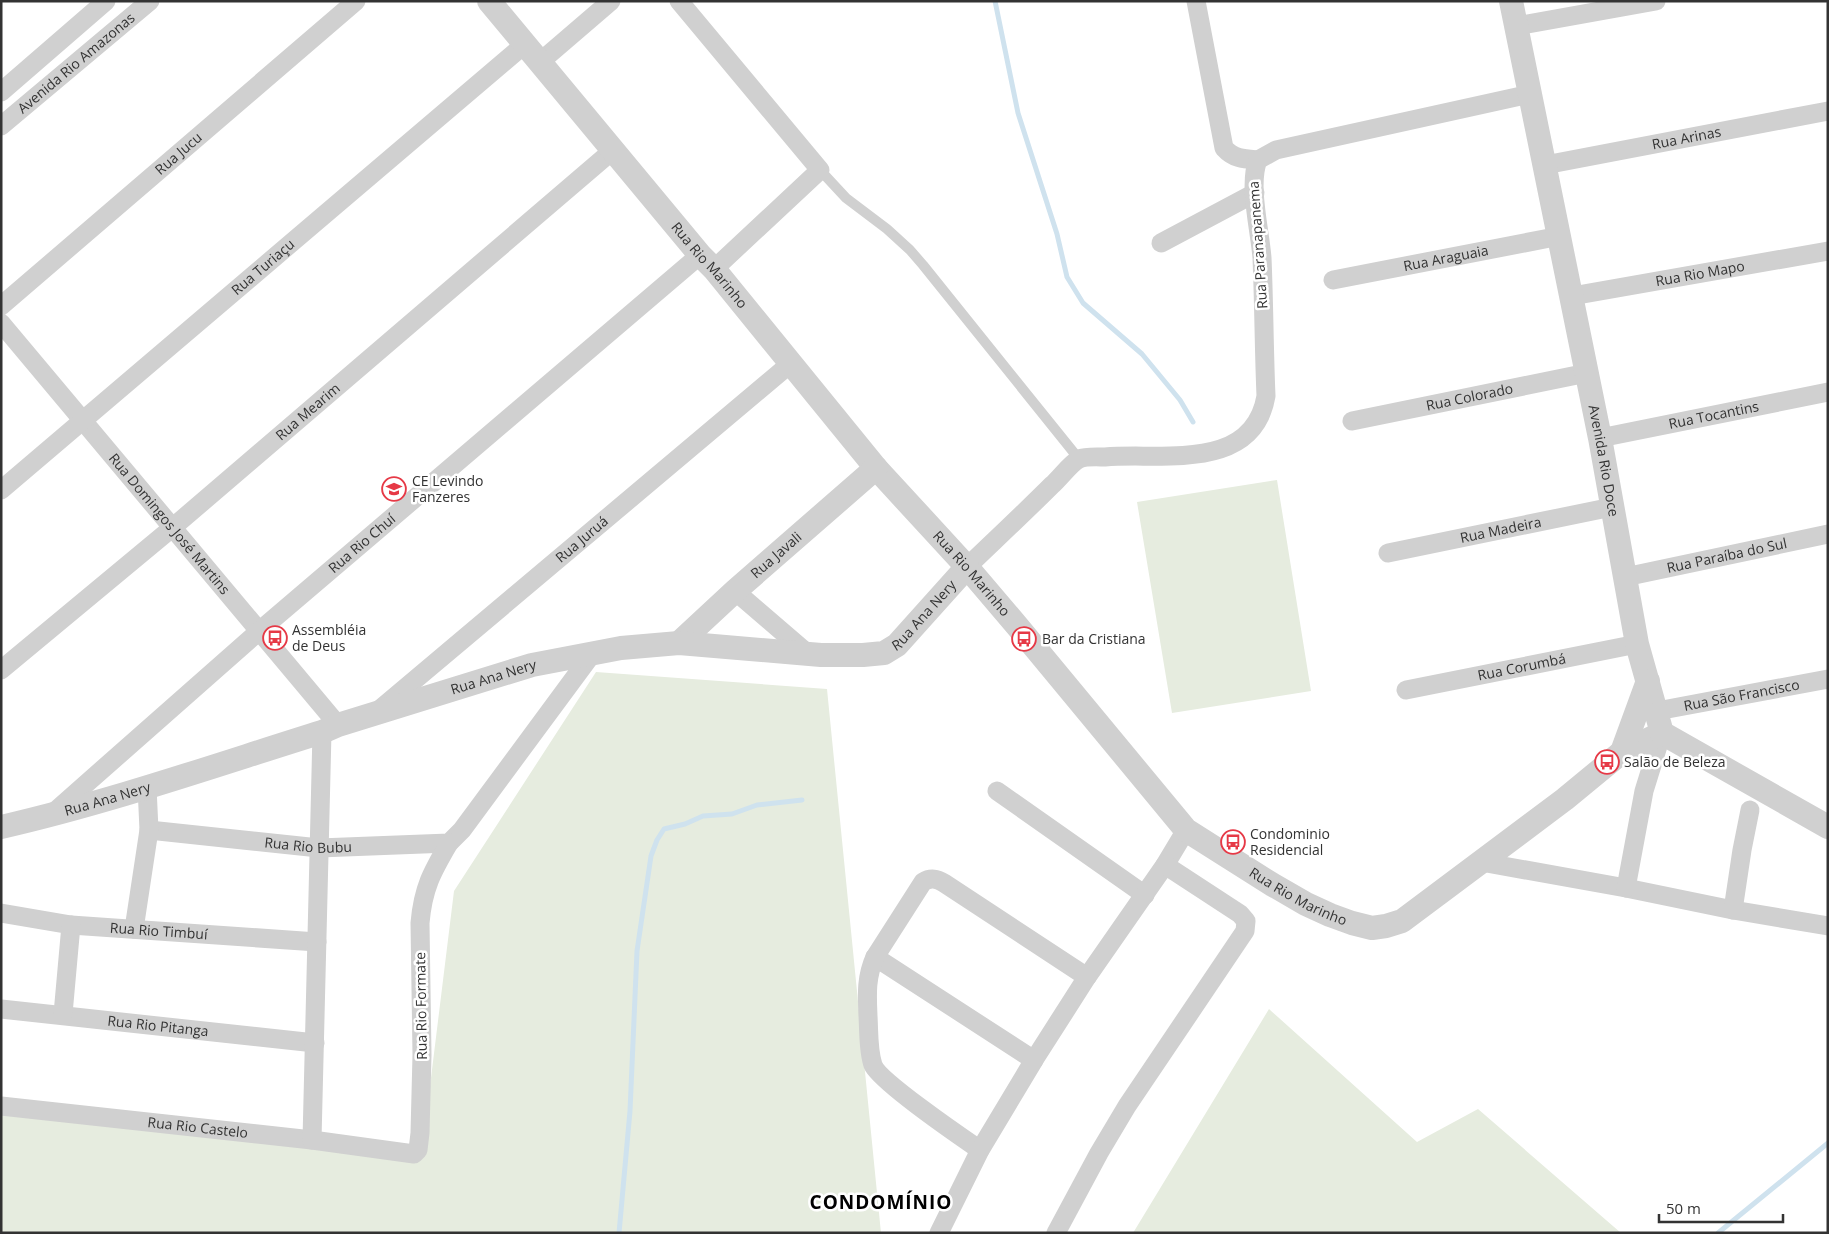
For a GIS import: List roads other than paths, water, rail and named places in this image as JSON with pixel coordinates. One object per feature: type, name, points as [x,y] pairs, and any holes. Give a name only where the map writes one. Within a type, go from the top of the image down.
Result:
[{"type":"street","name":"Avenida Rio Amazonas","points":[[1,92],[106,1]]},
{"type":"street","name":"Avenida Rio Amazonas","points":[[1,126],[150,1]]},
{"type":"street","name":"Rua Jucu","points":[[1,306],[356,1]]},
{"type":"street","name":"Rua Rio Marinho","points":[[489,1],[876,468],[967,567],[1186,830],[1306,904],[1352,923],[1372,928],[1402,922],[1565,799],[1659,722]]},
{"type":"street","name":"Rua Turiaçu","points":[[1,490],[83,420],[532,53],[611,1]]},
{"type":"street","points":[[679,1],[820,170]]},
{"type":"street","points":[[1196,1],[1224,148],[1239,158],[1258,160],[1276,150],[1530,94]]},
{"type":"street","name":"Avenida Rio Doce","points":[[1511,1],[1600,438],[1637,644],[1659,722]]},
{"type":"street","points":[[1516,26],[1656,1]]},
{"type":"street","name":"Rua Arinas","points":[[1545,165],[1828,111]]},
{"type":"street","name":"Rua Mearim","points":[[1,670],[172,528],[612,150]]},
{"type":"street","name":"Rua Paranapanema","points":[[1080,459],[1115,456],[1180,456],[1220,450],[1238,440],[1252,428],[1259,418],[1266,396],[1262,257],[1254,174],[1258,160]]},
{"type":"street","name":"Rua Rio Chuí","points":[[50,816],[258,632],[820,170]]},
{"type":"street","points":[[1161,243],[1256,193]]},
{"type":"street","name":"Rua Araguaia","points":[[1333,280],[1560,236]]},
{"type":"street","name":"Rua Rio Mapo","points":[[1572,296],[1828,251]]},
{"type":"street","name":"Rua Domingos José Martins","points":[[1,323],[258,632],[330,728]]},
{"type":"street","name":"Rua Juruá","points":[[372,716],[790,364]]},
{"type":"street","name":"Rua Colorado","points":[[1352,420],[1587,373]]},
{"type":"street","name":"Rua Tocantins","points":[[1600,438],[1828,392]]},
{"type":"street","points":[[967,567],[1080,459]]},
{"type":"street","name":"Rua Javali","points":[[679,643],[735,591],[876,468]]},
{"type":"street","name":"Rua Madeira","points":[[1388,554],[1612,507]]},
{"type":"street","name":"Rua Paraíba do Sul","points":[[1625,577],[1828,534]]},
{"type":"street","name":"Rua Ana Nery","points":[[1,826],[50,816],[147,787],[532,665],[620,648],[679,643],[821,655],[884,653],[897,645],[967,567]]},
{"type":"street","points":[[735,591],[807,653]]},
{"type":"street","name":"Rua Corumbá","points":[[1406,690],[1637,644]]},
{"type":"street","points":[[456,837],[592,654]]},
{"type":"street","name":"Rua São Francisco","points":[[1659,722],[1828,679]]},
{"type":"street","points":[[1622,752],[1648,681]]},
{"type":"street","points":[[1626,888],[1659,722],[1828,827]]},
{"type":"street","points":[[312,1140],[319,848],[330,728]]},
{"type":"street","points":[[134,928],[149,830],[147,787]]},
{"type":"street","points":[[997,791],[1145,894]]},
{"type":"street","points":[[1732,910],[1750,810]]},
{"type":"street","name":"Rua Rio Bubu","points":[[149,830],[319,848],[456,837]]},
{"type":"street","points":[[939,1233],[980,1150],[1034,1060],[1086,977],[1165,865],[1186,830]]},
{"type":"street","name":"Rua Rio Formate","points":[[394,1151],[414,1154],[418,1150],[422,1056],[420,982],[422,902],[427,883],[456,837]]},
{"type":"street","points":[[1480,862],[1626,888],[1732,910],[1828,926]]},
{"type":"street","points":[[1056,1233],[1099,1153],[1127,1106],[1245,931],[1246,920],[1240,914],[1165,865]]},
{"type":"street","points":[[980,1150],[888,1083],[874,1067],[870,1055],[866,988],[875,957],[923,882],[928,879],[934,879],[944,883],[1086,977]]},
{"type":"street","name":"Rua Rio Timbuí","points":[[1,914],[71,925],[317,942]]},
{"type":"street","points":[[63,1014],[71,925]]},
{"type":"street","points":[[875,957],[1034,1060]]},
{"type":"street","name":"Rua Rio Pitanga","points":[[1,1009],[63,1014],[315,1043]]},
{"type":"street","name":"Rua Rio Castelo","points":[[1,1106],[312,1140],[394,1151]]},
{"type":"lane","points":[[820,170],[846,198],[887,229],[923,264],[1080,459]]},
{"type":"waterway","points":[[995,1],[1018,113],[1057,234],[1067,277],[1083,303],[1142,354],[1180,400],[1193,422]]},
{"type":"waterway","points":[[619,1233],[630,1111],[637,951],[651,856],[657,840],[664,829],[685,824],[703,816],[732,814],[757,805],[802,800]]},
{"type":"waterway","points":[[1718,1233],[1828,1143]]},
{"type":"place","name":"CE Levindo Fanzeres","points":[[394,489]]},
{"type":"place","name":"Assembléia de Deus","points":[[275,638]]},
{"type":"place","name":"Bar da Cristiana","points":[[1024,639]]},
{"type":"place","name":"Salão de Beleza","points":[[1607,762]]},
{"type":"place","name":"Condominio Residencial","points":[[1233,842]]},
{"type":"district","name":"CONDOMÍNIO","points":[[881,1202]]}]
